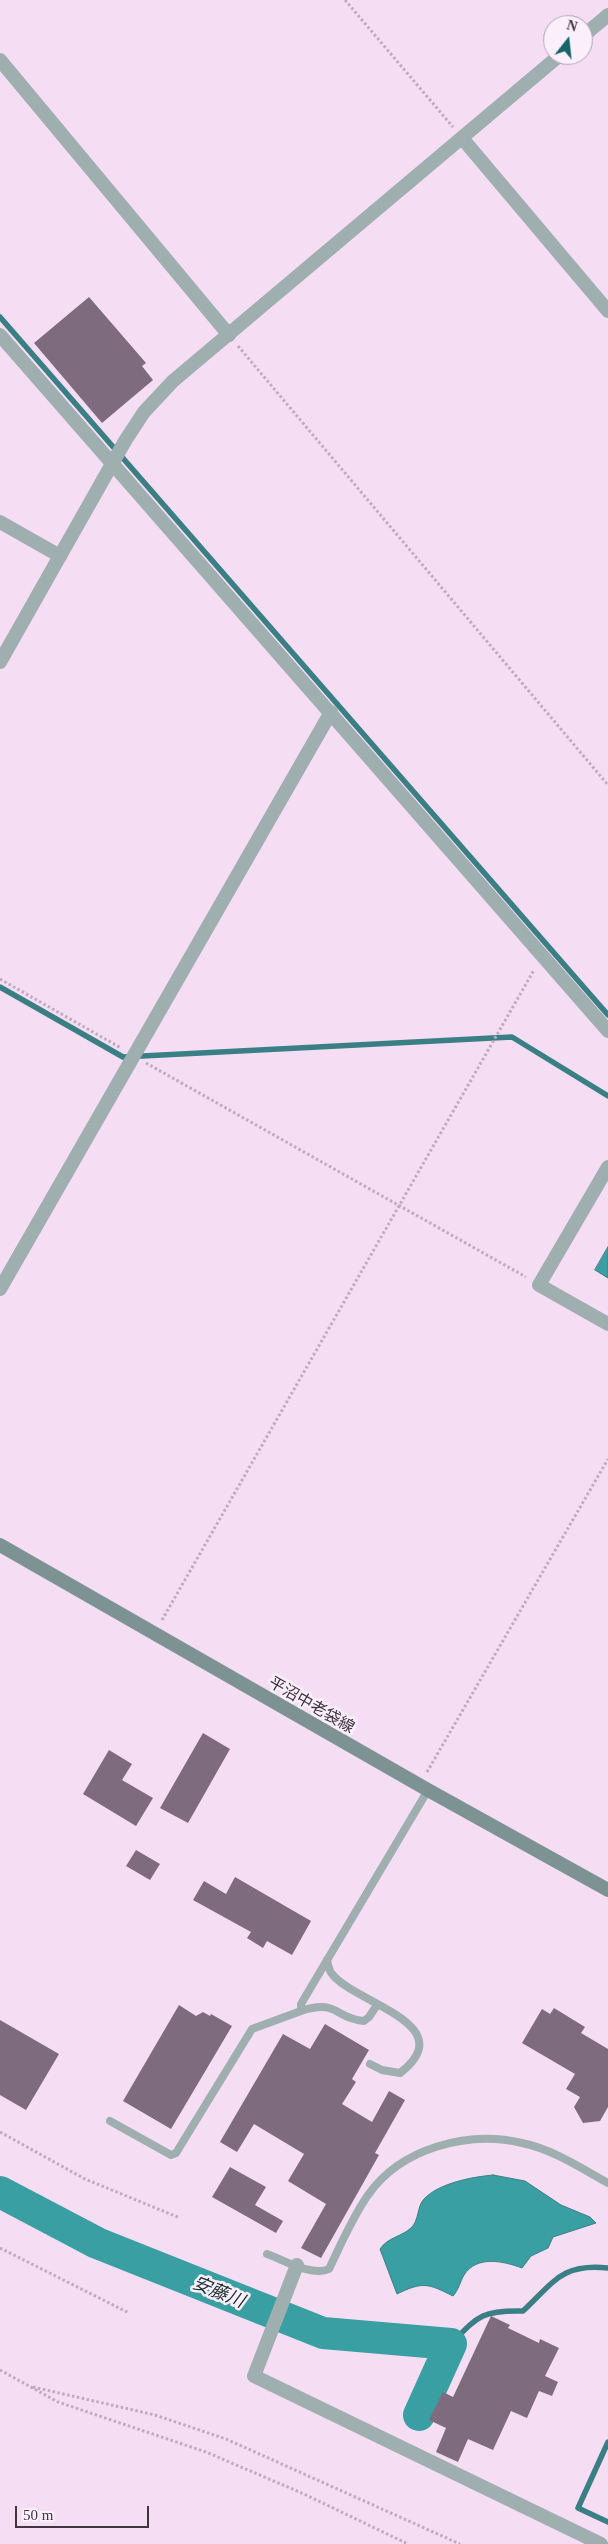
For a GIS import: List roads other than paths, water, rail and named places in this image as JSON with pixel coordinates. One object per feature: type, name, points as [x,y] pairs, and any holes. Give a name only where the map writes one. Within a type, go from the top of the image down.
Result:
[{"type":"main road","name":"平沼中老袋線","points":[[0,1545],[424,1788],[608,1890]]},
{"type":"street","points":[[593,28],[608,15]]},
{"type":"street","points":[[0,60],[229,335]]},
{"type":"street","points":[[0,662],[112,464],[144,412],[173,381],[548,65]]},
{"type":"street","points":[[462,138],[608,311]]},
{"type":"street","points":[[0,335],[608,1031]]},
{"type":"street","points":[[0,522],[60,556]]},
{"type":"street","points":[[0,1288],[132,1055],[331,712]]},
{"type":"street","points":[[608,1167],[540,1285],[608,1324]]},
{"type":"street","points":[[297,2265],[254,2376],[601,2544]]},
{"type":"lane","points":[[301,2011],[300,2004],[327,1960],[424,1788]]},
{"type":"lane","points":[[327,1960],[330,1973],[343,1985],[406,2021],[416,2030],[420,2040],[415,2059],[400,2072],[390,2072],[370,2064]]},
{"type":"lane","points":[[110,2121],[172,2155],[176,2152],[252,2029],[318,2006],[329,2007],[356,2020],[364,2021],[370,2017],[377,2005]]},
{"type":"lane","points":[[267,2254],[323,2272],[329,2269],[369,2194],[388,2174],[412,2156],[448,2144],[487,2138],[523,2143],[556,2156],[608,2183]]},
{"type":"waterway","points":[[0,317],[608,1015]]},
{"type":"waterway","points":[[0,987],[123,1057],[512,1037],[608,1096]]},
{"type":"waterway","name":"安藤川","points":[[0,2192],[97,2243],[323,2333],[451,2344],[419,2415]]},
{"type":"waterway","points":[[451,2344],[468,2327],[482,2317],[498,2312],[523,2311],[551,2283],[569,2272],[592,2267],[608,2268]]},
{"type":"waterway","points":[[608,2442],[578,2508],[608,2522]]}]
